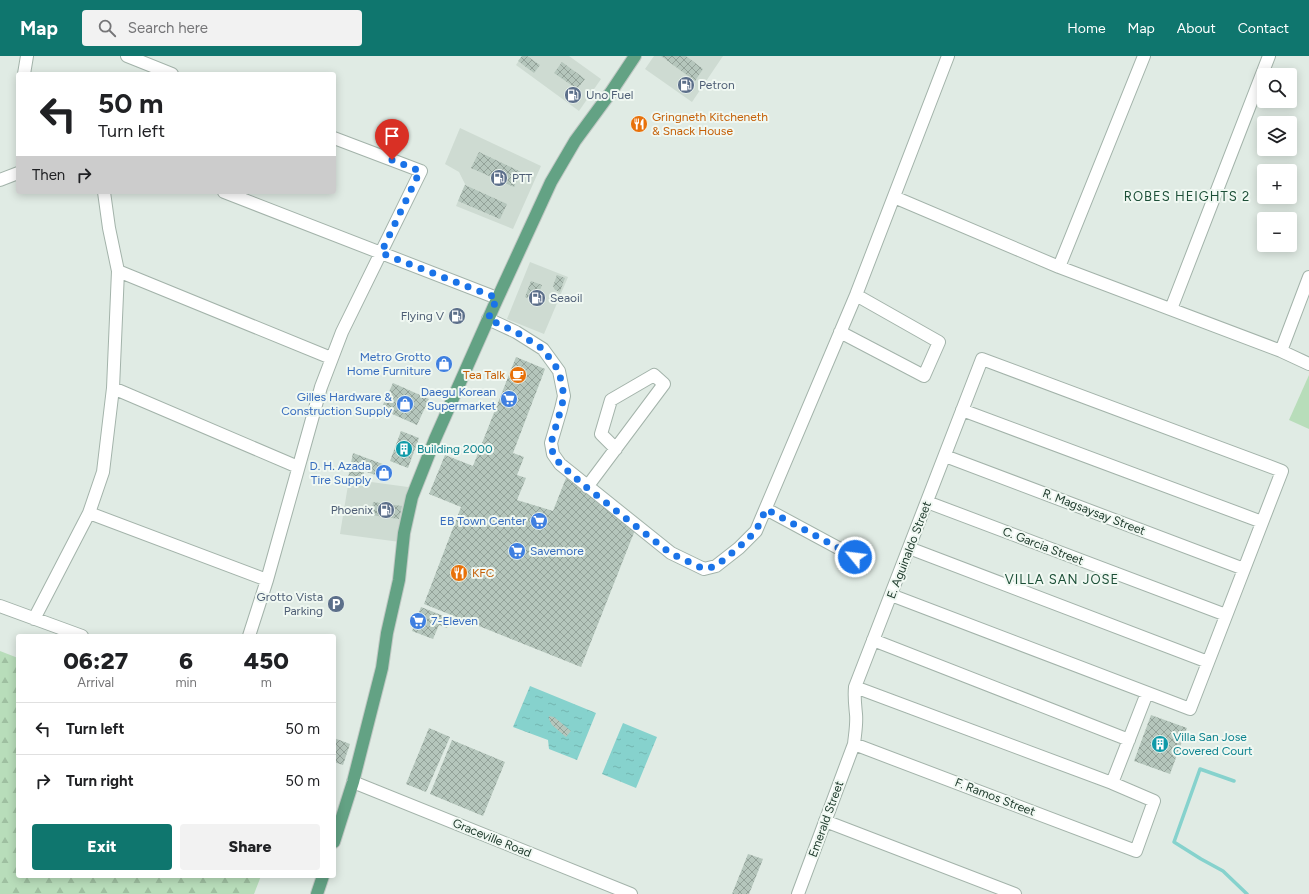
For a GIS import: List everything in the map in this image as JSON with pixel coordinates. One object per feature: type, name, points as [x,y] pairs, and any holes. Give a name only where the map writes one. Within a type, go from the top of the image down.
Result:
[{"type":"main road","points":[[336,836],[353,782],[382,668],[387,634],[399,580],[404,533],[412,497],[435,439],[497,298],[559,166],[635,56]]},
{"type":"main road","points":[[316,894],[322,878]]},
{"type":"street","points":[[24,72],[26,56]]},
{"type":"street","points":[[127,56],[167,72]]},
{"type":"street","points":[[488,319],[516,332],[543,349],[559,371],[564,396],[551,443],[553,454],[560,464],[586,487],[670,553],[704,569],[716,566],[756,531],[856,295],[948,56]]},
{"type":"street","points":[[1059,267],[1144,56]]},
{"type":"street","points":[[1171,310],[1270,56]]},
{"type":"street","points":[[250,634],[268,580],[298,467],[331,358],[342,332],[420,171],[336,139]]},
{"type":"street","points":[[0,180],[16,174]]},
{"type":"street","points":[[34,619],[89,513],[103,472],[113,388],[118,271],[104,194]]},
{"type":"street","points":[[229,194],[497,298]]},
{"type":"street","points":[[894,197],[1059,267],[1281,351],[1309,364]]},
{"type":"street","points":[[118,271],[331,358]]},
{"type":"street","points":[[1281,351],[1309,277]]},
{"type":"street","points":[[840,332],[924,376],[940,342],[856,295]]},
{"type":"street","name":"E. Aguinaldo Street","points":[[854,744],[856,725],[854,704],[855,687],[982,359],[1282,471],[1262,522]]},
{"type":"street","points":[[586,487],[616,449],[664,384],[654,375],[611,400],[601,434],[616,449]]},
{"type":"street","points":[[113,388],[298,467]]},
{"type":"street","points":[[891,595],[1190,709],[1244,569],[1262,522],[962,410]]},
{"type":"street","name":"R. Magsaysay Street","points":[[945,456],[1244,569]]},
{"type":"street","name":"C. Garcia Street","points":[[927,502],[1226,615]]},
{"type":"street","points":[[766,509],[855,557]]},
{"type":"street","points":[[89,513],[268,580]]},
{"type":"street","points":[[909,548],[1208,662]]},
{"type":"street","points":[[0,606],[76,634]]},
{"type":"street","points":[[873,640],[1129,740]]},
{"type":"street","points":[[855,687],[1112,783],[1147,692]]},
{"type":"street","name":"Emerald Street","points":[[798,894],[854,744]]},
{"type":"street","name":"F. Ramos Street","points":[[854,744],[1136,851],[1154,801],[1112,783]]},
{"type":"street","name":"Graceville Road","points":[[353,782],[631,894]]},
{"type":"street","points":[[825,821],[1015,894]]},
{"type":"shaded area","name":"Uno Fuel","points":[[522,56],[569,56],[601,79],[579,111],[516,65]]},
{"type":"shaded area","name":"Petron","points":[[654,56],[723,56],[692,102],[645,69]]},
{"type":"shaded area","name":"PTT","points":[[460,128],[541,166],[513,229],[456,206],[465,184],[459,172],[445,164]]},
{"type":"shaded area","name":"Seaoil","points":[[530,262],[568,277],[544,334],[507,319]]},
{"type":"shaded area","points":[[349,479],[408,487],[400,542],[340,534]]},
{"type":"green space","points":[[1309,375],[1309,429],[1289,420]]},
{"type":"green space","points":[[0,651],[16,657],[16,878],[260,878],[254,894],[0,894]]},
{"type":"water","points":[[530,686],[596,713],[577,760],[549,749],[548,740],[513,727]]},
{"type":"water","points":[[623,723],[657,737],[636,788],[602,774]]},
{"type":"building","points":[[522,56],[527,56],[540,65],[534,73],[518,61]]},
{"type":"building","points":[[661,56],[686,56],[703,69],[695,81]]},
{"type":"building","points":[[562,62],[585,79],[577,89],[554,73]]},
{"type":"building","points":[[479,152],[521,172],[514,187],[471,168]]},
{"type":"building","points":[[465,185],[507,204],[500,219],[458,201]]},
{"type":"building","points":[[557,275],[565,278],[560,292],[555,290],[553,286]]},
{"type":"building","points":[[531,281],[542,285],[536,301],[525,297]]},
{"type":"building","name":"EB Town Center","points":[[516,357],[545,369],[513,453],[524,457],[517,475],[526,478],[517,500],[553,511],[566,478],[635,530],[581,667],[424,604],[461,507],[429,494],[445,455],[473,466]]},
{"type":"building","name":"Gilles Hardware & Construction Supply","points":[[393,383],[429,399],[417,425],[381,409]]},
{"type":"building","name":"Building 2000","points":[[401,431],[419,438],[408,468],[390,461]]},
{"type":"building","points":[[353,453],[388,466],[384,478],[364,471],[363,480],[348,478]]},
{"type":"building","name":"Phoenix","points":[[373,502],[402,506],[399,519],[371,515]]},
{"type":"building","points":[[421,607],[451,619],[447,628],[439,625],[433,639],[412,631]]},
{"type":"building","name":"Villa San Jose Covered Court","points":[[1151,715],[1187,728],[1170,774],[1134,761]]},
{"type":"building","points":[[549,716],[554,717],[571,731],[566,737],[552,725]]},
{"type":"building","points":[[429,728],[450,737],[426,792],[406,784]]},
{"type":"building","points":[[336,739],[350,744],[343,765],[336,763]]},
{"type":"building","points":[[452,740],[505,762],[483,816],[430,794]]},
{"type":"building","points":[[748,854],[763,859],[749,894],[732,894]]},
{"type":"waterway","points":[[1234,781],[1200,769],[1174,842],[1223,871],[1247,894]]},
{"type":"place","name":"Petron","points":[[686,85]]},
{"type":"place","name":"Uno Fuel","points":[[573,95]]},
{"type":"place","name":"Gringneth Kitcheneth & Snack House","points":[[639,124]]},
{"type":"place","name":"PTT","points":[[499,178]]},
{"type":"place","name":"Seaoil","points":[[537,298]]},
{"type":"place","name":"Flying V","points":[[457,316]]},
{"type":"place","name":"Metro Grotto Home Furniture","points":[[444,364]]},
{"type":"place","name":"Tea Talk","points":[[518,375]]},
{"type":"place","name":"Daegu Korean Supermarket","points":[[509,399]]},
{"type":"place","name":"Gilles Hardware & Construction Supply","points":[[405,404]]},
{"type":"place","name":"Building 2000","points":[[404,449]]},
{"type":"place","name":"D. H. Azada Tire Supply","points":[[384,473]]},
{"type":"place","name":"Phoenix","points":[[386,510]]},
{"type":"place","name":"EB Town Center","points":[[539,521]]},
{"type":"place","name":"Savemore","points":[[517,551]]},
{"type":"place","name":"KFC","points":[[459,573]]},
{"type":"place","name":"Grotto Vista Parking","points":[[336,604]]},
{"type":"place","name":"7-Eleven","points":[[418,621]]},
{"type":"place","name":"Villa San Jose Covered Court","points":[[1160,744]]},
{"type":"district","name":"ROBES HEIGHTS 2","points":[[1187,196]]},
{"type":"district","name":"VILLA SAN JOSE","points":[[1062,579]]},
{"type":"route","points":[[392,160],[420,171],[381,253],[497,298],[488,319],[516,332],[543,349],[559,371],[564,396],[551,443],[553,454],[560,464],[586,487],[670,553],[704,569],[716,566],[756,531],[766,509],[855,557]]}]
